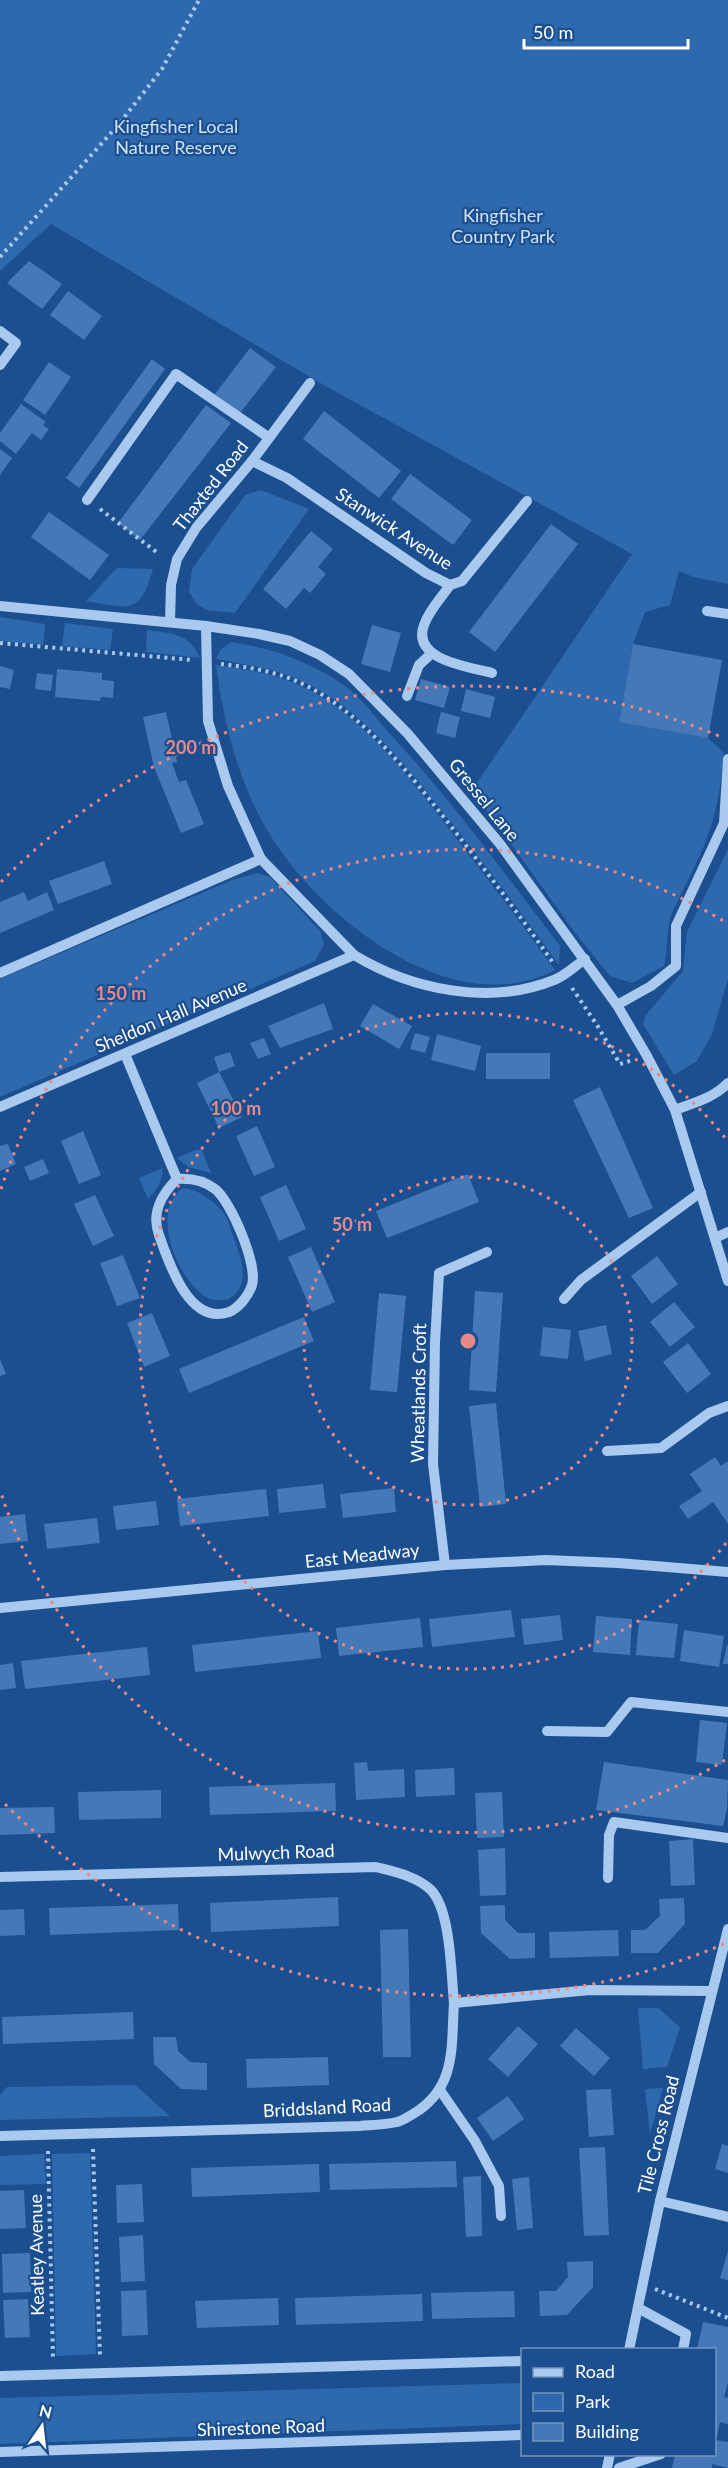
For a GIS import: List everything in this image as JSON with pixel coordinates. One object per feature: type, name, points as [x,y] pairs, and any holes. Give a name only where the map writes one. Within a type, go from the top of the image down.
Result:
[{"type":"street","points":[[0,332],[16,343],[0,365]]},
{"type":"street","points":[[87,500],[177,374],[268,437]]},
{"type":"street","name":"Thaxted Road","points":[[170,622],[171,585],[177,559],[196,528],[252,461],[310,383]]},
{"type":"street","name":"Stanwick Avenue","points":[[252,461],[287,478],[426,573],[450,585],[462,581],[527,501]]},
{"type":"street","points":[[450,585],[423,626],[424,642],[431,654],[450,662],[492,673]]},
{"type":"street","name":"Gressel Lane","points":[[0,606],[170,622],[260,634],[290,641],[320,655],[349,674],[408,734],[500,844],[617,1005],[675,1110],[728,1281]]},
{"type":"street","points":[[707,611],[728,614]]},
{"type":"street","points":[[206,626],[208,721],[228,786],[261,859],[354,955],[371,965],[420,984],[492,995],[557,980],[585,959]]},
{"type":"street","points":[[407,696],[419,665],[431,654]]},
{"type":"street","points":[[617,1005],[651,986],[676,966],[676,926],[724,823],[728,759]]},
{"type":"street","points":[[0,973],[261,859]]},
{"type":"street","name":"Sheldon Hall Avenue","points":[[0,1107],[354,955]]},
{"type":"street","points":[[124,1054],[177,1179]]},
{"type":"street","points":[[675,1110],[722,1090],[728,1083]]},
{"type":"street","points":[[191,1178],[205,1182],[226,1201],[235,1219],[252,1263],[253,1284],[238,1306],[229,1312],[207,1310],[190,1300],[167,1255],[157,1228],[156,1217],[158,1204],[165,1190],[177,1179],[191,1178]]},
{"type":"street","points":[[564,1299],[588,1275],[701,1192]]},
{"type":"street","points":[[715,1238],[728,1232]]},
{"type":"street","name":"Wheatlands Croft","points":[[445,1565],[434,1464],[435,1342],[439,1273],[487,1252]]},
{"type":"street","points":[[607,1451],[661,1448],[709,1413],[728,1406]]},
{"type":"street","name":"East Meadway","points":[[0,1608],[445,1565],[546,1560],[728,1572]]},
{"type":"street","points":[[547,1731],[607,1732],[630,1702],[728,1712]]},
{"type":"street","points":[[608,1878],[609,1835],[614,1822],[728,1838]]},
{"type":"street","name":"Mulwych Road","points":[[0,1877],[376,1867],[407,1875],[431,1891],[444,1914],[454,2002]]},
{"type":"street","name":"Tile Cross Road","points":[[629,2348],[660,2201],[728,1929]]},
{"type":"street","points":[[454,2002],[590,1990],[711,1991]]},
{"type":"street","name":"Briddsland Road","points":[[0,2136],[360,2126],[398,2122],[424,2107],[440,2090],[450,2068],[454,2002]]},
{"type":"street","points":[[440,2090],[475,2141],[499,2186],[501,2216]]},
{"type":"street","points":[[660,2201],[728,2217]]},
{"type":"street","points":[[638,2308],[686,2334],[683,2348]]},
{"type":"street","points":[[0,2376],[521,2361]]},
{"type":"street","name":"Shirestone Road","points":[[0,2452],[521,2435]]},
{"type":"street","points":[[619,2468],[655,2456]]},
{"type":"path","points":[[0,258],[119,124],[162,69],[198,0]]},
{"type":"path","points":[[87,500],[159,554]]},
{"type":"path","points":[[0,643],[207,662],[265,671],[304,684],[358,721],[407,772],[512,904],[555,964]]},
{"type":"path","points":[[572,987],[620,1064],[647,1056]]},
{"type":"path","points":[[92,2133],[100,2372]]},
{"type":"path","name":"Keatley Avenue","points":[[48,2135],[53,2374]]},
{"type":"path","points":[[644,2284],[728,2318]]},
{"type":"green space","name":"Kingfisher Country Park","points":[[0,0],[728,0],[728,584],[693,577],[679,571],[670,605],[645,612],[633,644],[619,721],[708,738],[724,753],[714,815],[700,856],[671,915],[664,966],[632,983],[610,976],[576,934],[472,790],[632,554],[327,387],[51,224],[0,271]]},
{"type":"green space","points":[[261,490],[309,509],[235,613],[206,610],[197,604],[189,592],[192,569],[245,495]]},
{"type":"green space","points":[[117,568],[153,569],[143,595],[137,602],[131,605],[113,606],[86,601]]},
{"type":"green space","points":[[0,617],[45,624],[43,645],[0,641]]},
{"type":"green space","points":[[65,623],[113,629],[110,650],[62,646]]},
{"type":"green space","points":[[147,630],[172,634],[185,639],[196,650],[200,658],[146,652]]},
{"type":"green space","points":[[231,642],[291,657],[331,677],[357,697],[458,813],[560,946],[559,965],[461,834],[382,741],[345,708],[304,682],[250,665],[216,659],[220,650]]},
{"type":"green space","points":[[216,665],[270,675],[301,686],[324,698],[366,731],[421,792],[555,970],[515,983],[474,983],[433,973],[392,953],[355,928],[320,897],[291,865],[269,833],[249,794],[228,731]]},
{"type":"green space","points":[[728,849],[728,979],[712,1034],[697,1061],[674,1075],[643,1024],[646,1015],[683,971],[687,932]]},
{"type":"green space","points":[[257,873],[270,877],[321,932],[324,944],[315,961],[0,1097],[0,979],[232,880]]},
{"type":"green space","points":[[195,1150],[202,1150],[211,1173],[188,1167],[177,1158]]},
{"type":"green space","points":[[163,1168],[162,1177],[148,1199],[139,1178]]},
{"type":"green space","points":[[183,1188],[194,1190],[209,1199],[227,1219],[243,1270],[240,1286],[229,1299],[210,1299],[188,1279],[179,1264],[168,1229],[168,1213],[173,1199]]},
{"type":"green space","points":[[638,2008],[658,2008],[680,2027],[667,2067],[643,2069]]},
{"type":"green space","points":[[135,2085],[170,2116],[0,2120],[0,2095],[7,2087]]},
{"type":"green space","points":[[663,2088],[650,2134],[645,2089]]},
{"type":"green space","points":[[90,2153],[96,2354],[56,2356],[52,2154]]},
{"type":"green space","points":[[44,2154],[46,2184],[0,2185],[0,2156]]},
{"type":"green space","points":[[521,2383],[521,2424],[0,2444],[0,2398]]},
{"type":"building","points":[[29,261],[62,284],[42,309],[7,283]]},
{"type":"building","points":[[68,291],[102,316],[84,340],[50,315]]},
{"type":"building","points":[[250,348],[276,367],[240,413],[215,394]]},
{"type":"building","points":[[152,359],[165,369],[79,488],[66,478]]},
{"type":"building","points":[[49,362],[71,377],[45,415],[23,400]]},
{"type":"building","points":[[21,404],[46,422],[43,425],[49,429],[41,440],[32,433],[16,454],[0,441],[0,433]]},
{"type":"building","points":[[206,405],[231,423],[140,540],[118,523]]},
{"type":"building","points":[[324,411],[401,471],[379,498],[303,439]]},
{"type":"building","points":[[0,449],[12,458],[0,475]]},
{"type":"building","points":[[410,474],[472,520],[453,545],[391,499]]},
{"type":"building","points":[[49,512],[109,555],[90,580],[31,537]]},
{"type":"building","points":[[551,524],[578,544],[495,652],[469,632]]},
{"type":"building","points":[[311,531],[333,549],[318,567],[326,574],[310,593],[304,588],[286,609],[263,589]]},
{"type":"building","points":[[372,625],[401,633],[390,672],[361,664]]},
{"type":"building","points":[[633,644],[722,660],[708,738],[619,722]]},
{"type":"building","points":[[0,666],[14,670],[10,689],[0,687]]},
{"type":"building","points":[[57,669],[102,673],[102,680],[114,681],[113,698],[101,697],[100,701],[55,697]]},
{"type":"building","points":[[37,673],[53,675],[51,691],[35,689]]},
{"type":"building","points":[[421,679],[450,687],[444,708],[415,700]]},
{"type":"building","points":[[466,689],[495,697],[490,718],[461,711]]},
{"type":"building","points":[[166,712],[177,762],[172,763],[179,782],[186,780],[204,824],[181,833],[154,767],[143,717]]},
{"type":"building","points":[[441,712],[460,717],[455,738],[436,733]]},
{"type":"building","points":[[104,861],[112,884],[58,904],[49,881]]},
{"type":"building","points":[[24,892],[28,901],[47,892],[54,910],[0,933],[0,902]]},
{"type":"building","points":[[324,1003],[333,1029],[280,1048],[268,1026]]},
{"type":"building","points":[[373,1004],[412,1026],[399,1049],[360,1026]]},
{"type":"building","points":[[415,1033],[430,1037],[425,1053],[410,1049]]},
{"type":"building","points":[[437,1034],[481,1046],[475,1071],[431,1060]]},
{"type":"building","points":[[264,1038],[271,1054],[258,1059],[250,1043]]},
{"type":"building","points":[[230,1052],[235,1066],[219,1072],[214,1057]]},
{"type":"building","points":[[486,1053],[550,1053],[550,1079],[486,1079]]},
{"type":"building","points":[[219,1072],[242,1117],[219,1128],[197,1083]]},
{"type":"building","points":[[600,1087],[653,1208],[629,1218],[573,1100]]},
{"type":"building","points":[[257,1126],[275,1167],[254,1176],[236,1136]]},
{"type":"building","points":[[83,1131],[101,1175],[79,1184],[61,1141]]},
{"type":"building","points":[[8,1144],[16,1164],[0,1171],[0,1146]]},
{"type":"building","points":[[43,1159],[49,1173],[30,1181],[24,1167]]},
{"type":"building","points":[[468,1174],[479,1202],[387,1238],[376,1211]]},
{"type":"building","points":[[286,1185],[306,1229],[279,1241],[260,1197]]},
{"type":"building","points":[[95,1195],[114,1236],[93,1246],[74,1204]]},
{"type":"building","points":[[311,1247],[335,1302],[312,1312],[288,1257]]},
{"type":"building","points":[[123,1255],[140,1298],[117,1306],[100,1263]]},
{"type":"building","points":[[657,1256],[678,1284],[652,1304],[631,1276]]},
{"type":"building","points":[[475,1291],[503,1293],[496,1392],[469,1390]]},
{"type":"building","points":[[379,1293],[406,1296],[397,1392],[370,1390]]},
{"type":"building","points":[[674,1302],[695,1327],[670,1347],[650,1322]]},
{"type":"building","points":[[152,1313],[170,1356],[144,1367],[127,1323]]},
{"type":"building","points":[[304,1317],[314,1341],[189,1393],[179,1369]]},
{"type":"building","points":[[606,1325],[612,1354],[585,1361],[578,1331]]},
{"type":"building","points":[[543,1327],[571,1330],[568,1359],[540,1356]]},
{"type":"building","points":[[688,1343],[711,1374],[687,1393],[663,1362]]},
{"type":"building","points":[[0,1359],[6,1374],[0,1376]]},
{"type":"building","points":[[496,1403],[506,1504],[480,1507],[469,1406]]},
{"type":"building","points":[[715,1457],[721,1466],[728,1461],[728,1524],[713,1502],[688,1519],[679,1506],[702,1491],[690,1474]]},
{"type":"building","points":[[323,1484],[326,1508],[279,1513],[277,1489]]},
{"type":"building","points":[[394,1488],[396,1512],[343,1518],[340,1494]]},
{"type":"building","points":[[266,1489],[269,1516],[180,1526],[177,1499]]},
{"type":"building","points":[[156,1501],[159,1525],[116,1530],[113,1506]]},
{"type":"building","points":[[25,1514],[28,1541],[0,1544],[0,1517]]},
{"type":"building","points":[[97,1518],[100,1543],[47,1549],[44,1524]]},
{"type":"building","points":[[511,1610],[515,1637],[432,1647],[429,1619]]},
{"type":"building","points":[[560,1615],[563,1640],[524,1645],[521,1619]]},
{"type":"building","points":[[596,1616],[632,1619],[630,1655],[593,1652]]},
{"type":"building","points":[[420,1618],[423,1647],[339,1656],[336,1628]]},
{"type":"building","points":[[639,1620],[678,1624],[674,1658],[636,1655]]},
{"type":"building","points":[[684,1630],[724,1636],[719,1667],[680,1661]]},
{"type":"building","points":[[318,1631],[321,1658],[195,1672],[192,1645]]},
{"type":"building","points":[[727,1645],[728,1664],[723,1664]]},
{"type":"building","points":[[147,1647],[150,1675],[25,1689],[21,1661]]},
{"type":"building","points":[[13,1663],[16,1688],[0,1690],[0,1665]]},
{"type":"building","points":[[700,1720],[727,1723],[722,1765],[696,1762]]},
{"type":"building","points":[[367,1762],[368,1771],[404,1769],[405,1797],[356,1800],[354,1763]]},
{"type":"building","points":[[604,1762],[728,1780],[727,1809],[723,1826],[596,1810]]},
{"type":"building","points":[[454,1768],[455,1795],[416,1797],[415,1770]]},
{"type":"building","points":[[335,1783],[336,1811],[210,1815],[209,1787]]},
{"type":"building","points":[[161,1790],[161,1818],[79,1820],[78,1792]]},
{"type":"building","points":[[502,1792],[504,1837],[477,1838],[475,1793]]},
{"type":"building","points":[[54,1807],[55,1833],[0,1835],[0,1808]]},
{"type":"building","points":[[693,1839],[695,1885],[671,1886],[669,1841]]},
{"type":"building","points":[[505,1848],[506,1895],[480,1896],[478,1850]]},
{"type":"building","points":[[338,1897],[339,1926],[211,1932],[210,1903]]},
{"type":"building","points":[[684,1898],[685,1924],[658,1953],[631,1953],[631,1930],[645,1930],[660,1916],[659,1899]]},
{"type":"building","points":[[178,1904],[179,1930],[50,1935],[49,1908]]},
{"type":"building","points":[[505,1905],[505,1920],[518,1933],[535,1933],[535,1958],[510,1959],[481,1933],[480,1906]]},
{"type":"building","points":[[24,1909],[25,1935],[0,1936],[0,1910]]},
{"type":"building","points":[[408,1929],[411,2057],[383,2057],[380,1930]]},
{"type":"building","points":[[618,1930],[619,1956],[550,1958],[549,1932]]},
{"type":"building","points":[[133,2012],[134,2039],[3,2044],[2,2017]]},
{"type":"building","points":[[518,2026],[538,2044],[508,2077],[488,2059]]},
{"type":"building","points":[[576,2028],[610,2058],[594,2076],[560,2046]]},
{"type":"building","points":[[153,2037],[176,2037],[178,2051],[190,2062],[207,2063],[207,2090],[181,2089],[154,2064]]},
{"type":"building","points":[[328,2057],[329,2085],[247,2088],[246,2059]]},
{"type":"building","points":[[611,2089],[614,2135],[589,2137],[586,2090]]},
{"type":"building","points":[[508,2096],[524,2119],[493,2141],[477,2118]]},
{"type":"building","points":[[722,2144],[728,2146],[728,2173],[715,2169]]},
{"type":"building","points":[[605,2147],[609,2235],[584,2236],[579,2148]]},
{"type":"building","points":[[456,2161],[457,2187],[330,2190],[329,2164]]},
{"type":"building","points":[[319,2164],[320,2192],[192,2197],[191,2168]]},
{"type":"building","points":[[481,2176],[482,2236],[466,2237],[463,2177]]},
{"type":"building","points":[[529,2177],[533,2228],[517,2230],[512,2179]]},
{"type":"building","points":[[142,2184],[144,2222],[117,2223],[116,2185]]},
{"type":"building","points":[[24,2190],[26,2228],[0,2229],[0,2191]]},
{"type":"building","points":[[143,2235],[145,2281],[121,2282],[119,2237]]},
{"type":"building","points":[[728,2251],[728,2280],[720,2278]]},
{"type":"building","points":[[30,2253],[31,2292],[3,2293],[2,2254]]},
{"type":"building","points":[[593,2261],[593,2287],[567,2315],[540,2316],[539,2291],[556,2291],[568,2277],[567,2262]]},
{"type":"building","points":[[146,2290],[148,2335],[122,2336],[121,2291]]},
{"type":"building","points":[[514,2291],[515,2317],[432,2319],[431,2293]]},
{"type":"building","points":[[422,2294],[423,2321],[296,2325],[295,2298]]},
{"type":"building","points":[[278,2298],[279,2325],[197,2328],[195,2301]]},
{"type":"building","points":[[28,2299],[30,2337],[5,2338],[3,2300]]},
{"type":"building","points":[[703,2322],[728,2327],[728,2382],[724,2397],[728,2398],[728,2424],[720,2422],[716,2440],[716,2348],[697,2348]]},
{"type":"building","points":[[716,2440],[728,2442],[728,2468],[712,2464],[712,2468],[672,2468],[675,2456],[716,2456]]},
{"type":"park label","name":"Kingfisher Local Nature Reserve","points":[[176,137]]}]
